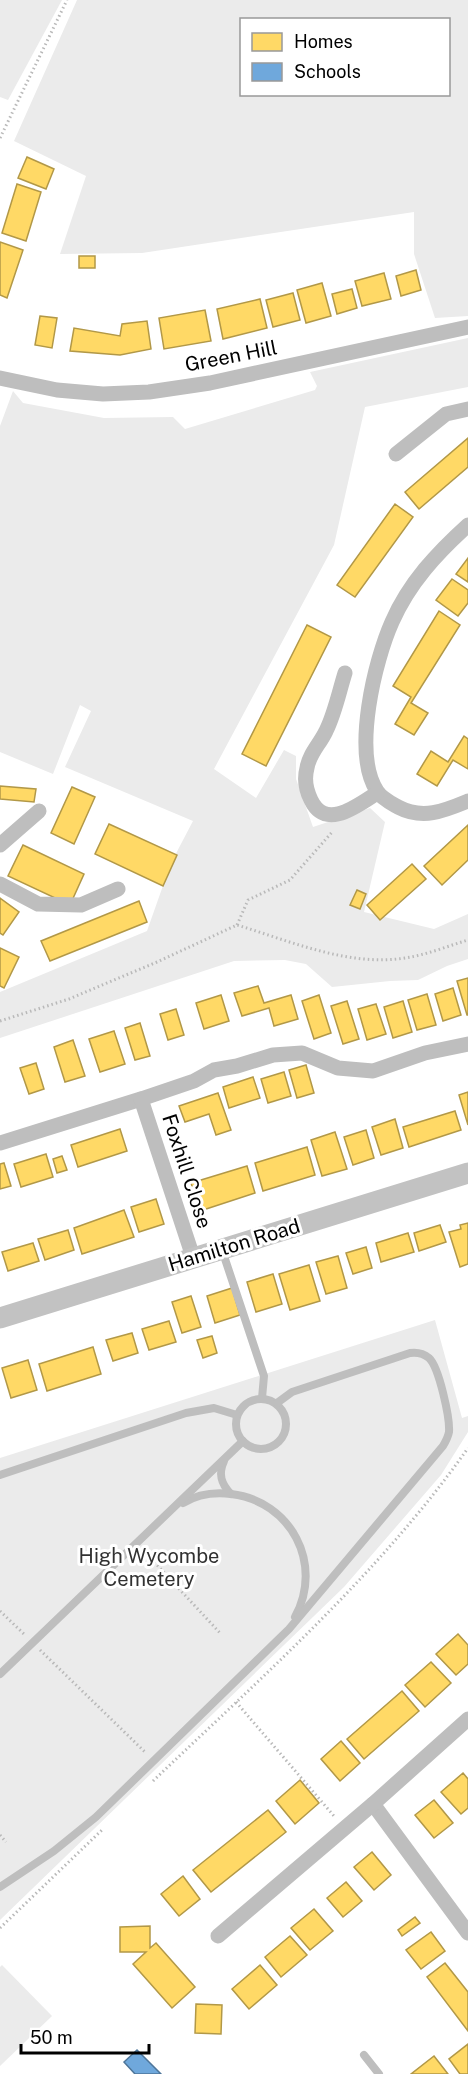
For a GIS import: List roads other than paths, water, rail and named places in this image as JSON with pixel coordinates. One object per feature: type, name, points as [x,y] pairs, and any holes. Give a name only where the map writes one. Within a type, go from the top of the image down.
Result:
[{"type":"street","name":"Green Hill","points":[[0,378],[57,390],[103,394],[149,392],[210,383],[468,327]]},
{"type":"street","points":[[396,454],[446,414],[468,409]]},
{"type":"street","points":[[468,525],[444,546],[415,580],[392,621],[377,660],[366,727],[367,760],[371,780],[377,793],[398,807],[418,814],[432,814],[468,801]]},
{"type":"street","points":[[345,674],[326,731],[306,770],[307,788],[314,806],[326,815],[333,816],[355,807],[377,793]]},
{"type":"street","points":[[0,844],[39,811]]},
{"type":"street","points":[[0,884],[38,904],[81,905],[118,889]]},
{"type":"street","name":"Foxhill Close","points":[[0,1143],[194,1081],[214,1070],[273,1055],[302,1053],[338,1068],[373,1071],[425,1053],[468,1044]]},
{"type":"street","name":"Foxhill Close","points":[[141,1099],[193,1257]]},
{"type":"street","name":"Hamilton Road","points":[[0,1318],[468,1173]]},
{"type":"street","points":[[218,1936],[373,1804],[468,1719]]},
{"type":"street","points":[[373,1804],[468,1933]]},
{"type":"lane","points":[[222,1249],[264,1376],[262,1398]]},
{"type":"lane","points":[[0,1887],[61,1847],[96,1817],[289,1629],[443,1446],[449,1431],[444,1399],[432,1363],[417,1352],[292,1392],[277,1403]]},
{"type":"lane","points":[[262,1398],[277,1403],[286,1416],[287,1424],[282,1439],[276,1444],[261,1449],[253,1448],[243,1441],[237,1431],[237,1415],[247,1403],[262,1398]]},
{"type":"lane","points":[[0,1475],[186,1413],[214,1408],[237,1415]]},
{"type":"lane","points":[[0,1674],[243,1441]]},
{"type":"lane","points":[[225,1459],[220,1472],[221,1481],[231,1494]]},
{"type":"lane","points":[[171,1510],[190,1498],[218,1492],[245,1495],[270,1507],[290,1526],[303,1550],[306,1581],[302,1604],[289,1629]]},
{"type":"lane","points":[[306,1581],[315,1588],[326,1587]]},
{"type":"lane","points":[[364,2055],[379,2074]]},
{"type":"park label","name":"High Wycombe Cemetery","points":[[149,1568]]}]
